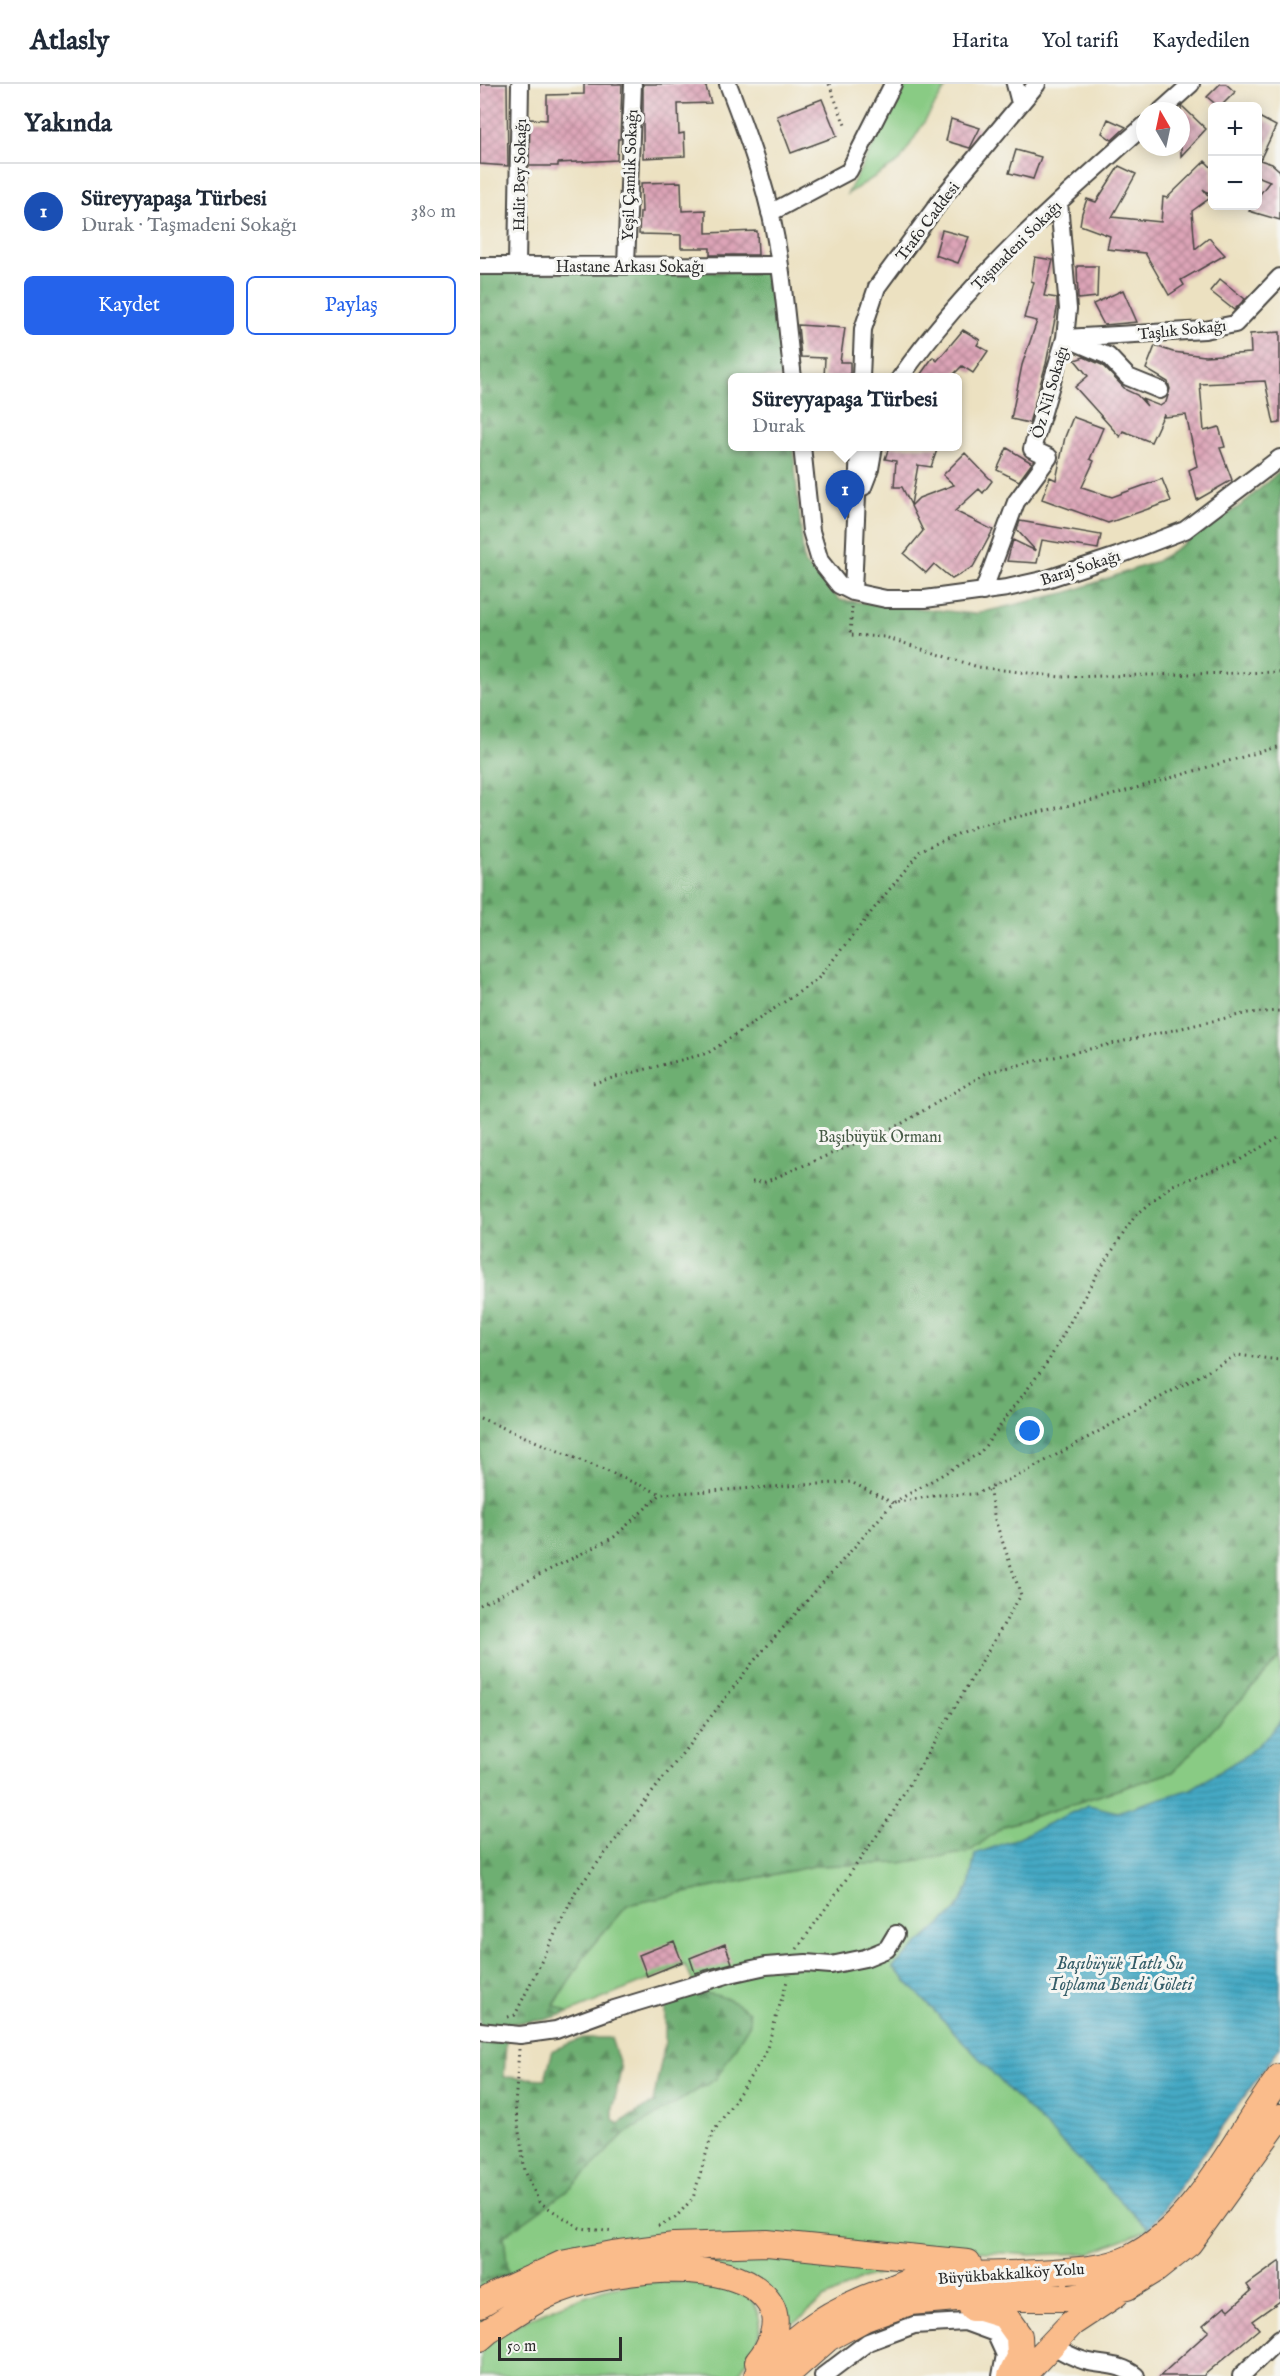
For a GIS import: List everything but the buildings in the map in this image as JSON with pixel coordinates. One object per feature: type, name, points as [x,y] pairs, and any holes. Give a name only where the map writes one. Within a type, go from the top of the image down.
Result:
[{"type":"highway","name":"Büyükbakkalköy Yolu","points":[[757,2376],[783,2347],[813,2325],[858,2300],[917,2279],[1093,2268],[1129,2258],[1167,2231],[1198,2198],[1280,2078]]},
{"type":"highway","name":"Büyükbakkalköy Yolu","points":[[865,2318],[910,2302],[1071,2298],[1126,2287],[1155,2270],[1190,2243],[1280,2117]]},
{"type":"highway","points":[[480,2304],[562,2264],[612,2254],[674,2246],[767,2243],[1049,2272]]},
{"type":"highway","points":[[480,2338],[547,2295],[588,2282],[663,2270],[686,2269],[721,2273],[746,2282],[764,2294],[773,2310],[774,2334],[763,2357],[746,2376]]},
{"type":"highway","points":[[1022,2376],[1050,2344],[1072,2324],[1126,2287]]},
{"type":"highway","points":[[785,2376],[828,2338],[865,2318],[920,2307],[981,2308],[1004,2315],[1019,2336],[1020,2357],[1011,2376]]},
{"type":"street","name":"Halit Bey Sokağı","points":[[516,266],[520,84]]},
{"type":"street","name":"Yeşil Çamlık Sokağı","points":[[626,265],[633,84]]},
{"type":"street","points":[[728,84],[758,164],[770,213],[780,265],[792,373]]},
{"type":"street","points":[[770,213],[849,171],[893,84]]},
{"type":"street","points":[[1015,84],[1020,104]]},
{"type":"street","name":"Trafo Caddesi","points":[[861,373],[863,329],[877,287],[947,192],[1037,84]]},
{"type":"street","points":[[1171,102],[1191,84]]},
{"type":"street","name":"Taşmadeni Sokağı","points":[[904,373],[928,338],[1030,227],[1136,133]]},
{"type":"street","name":"Öz Nil Sokağı","points":[[983,592],[1016,502],[1049,457],[1032,449],[1065,338],[1068,309],[1059,202]]},
{"type":"street","name":"Hastane Arkası Sokağı","points":[[480,266],[780,265]]},
{"type":"street","name":"Taşlık Sokağı","points":[[1065,338],[1205,330],[1235,324],[1280,277]]},
{"type":"street","points":[[1065,338],[1108,356],[1128,377],[1160,390]]},
{"type":"street","points":[[802,451],[811,531],[820,561],[839,585],[854,592],[859,451]]},
{"type":"street","points":[[858,499],[870,469],[873,451]]},
{"type":"street","name":"Baraj Sokağı","points":[[854,592],[886,599],[925,599],[983,592],[1047,579],[1185,530],[1280,458]]},
{"type":"street","points":[[480,2031],[520,2035],[556,2030],[611,2010],[730,1974],[766,1966],[831,1965],[865,1958],[887,1949],[896,1934]]},
{"type":"street","points":[[823,2376],[868,2342],[914,2325],[965,2322],[995,2333],[1005,2355],[1001,2376]]},
{"type":"street","points":[[1241,2376],[1280,2338]]},
{"type":"street","points":[[1050,2344],[1082,2360],[1119,2366],[1136,2376]]},
{"type":"path","points":[[829,84],[844,125]]},
{"type":"path","points":[[854,592],[850,635],[885,637],[978,667],[1061,677],[1280,672]]},
{"type":"path","points":[[593,1083],[708,1053],[817,980],[921,850],[976,826],[1102,798],[1280,746]]},
{"type":"path","points":[[752,1182],[765,1182],[901,1124],[988,1072],[1248,1013],[1280,1011]]},
{"type":"path","points":[[506,2017],[515,2015],[576,1891],[753,1662],[893,1503],[980,1452],[1049,1360],[1097,1274],[1135,1216],[1173,1185],[1238,1161],[1280,1136]]},
{"type":"path","points":[[480,1418],[661,1494],[851,1482],[893,1503],[939,1495],[975,1494],[1020,1475],[1237,1355],[1280,1360]]},
{"type":"path","points":[[656,2227],[675,2218],[693,2198],[712,2134],[765,2055],[798,1946],[892,1814],[1021,1595],[995,1520],[989,1488]]},
{"type":"path","points":[[480,1605],[614,1537],[661,1494]]},
{"type":"path","points":[[520,2035],[515,2106],[525,2171],[539,2202],[580,2228],[622,2232]]},
{"type":"green space","points":[[907,84],[948,84],[900,161],[847,194]]},
{"type":"green space","name":"Başıbüyük Ormanı","points":[[776,271],[786,373],[728,373],[728,451],[793,451],[804,563],[840,600],[975,614],[1069,592],[1157,561],[1240,506],[1280,471],[1280,1658],[1173,1772],[1004,1826],[969,1852],[900,1863],[814,1866],[627,1905],[589,1949],[554,2005],[568,2013],[544,2020],[507,2024],[504,2077],[545,2079],[553,2050],[583,2038],[611,2038],[621,2069],[613,2108],[613,2119],[618,2124],[653,2103],[665,2042],[665,2006],[689,1997],[717,1995],[749,2012],[750,2023],[716,2079],[624,2134],[571,2188],[504,2236],[508,2274],[480,2282],[480,273]]},
{"type":"green space","points":[[1280,1658],[1280,1721],[1271,1733],[1245,1756],[1191,1789],[1117,1812],[1088,1805],[1011,1841],[975,1854],[969,1887],[956,1910],[893,1967],[1007,2088],[1149,2229],[1089,2253],[1030,2255],[908,2246],[622,2242],[531,2264],[480,2289],[480,2282],[508,2274],[504,2236],[571,2188],[624,2134],[715,2079],[730,1999],[698,1993],[685,1965],[568,2013],[554,2006],[589,1949],[627,1905],[814,1866],[900,1863],[969,1852],[1004,1826],[1173,1772]]},
{"type":"green space","points":[[795,2253],[910,2266],[865,2278],[824,2299],[778,2336],[763,2286],[582,2279],[480,2332],[480,2312],[654,2254]]},
{"type":"green space","points":[[682,2279],[745,2289],[753,2302],[758,2313],[760,2333],[752,2353],[737,2376],[480,2376],[481,2349],[501,2333],[519,2324],[581,2297],[609,2288]]},
{"type":"water","name":"Başıbüyük Tatlı Su Toplama Bendi Göleti","points":[[1280,1721],[1280,2047],[1149,2229],[1007,2088],[893,1967],[956,1910],[969,1887],[975,1854],[1011,1841],[1088,1805],[1117,1812],[1191,1789],[1245,1756],[1271,1733]]},
{"type":"place","name":"Süreyyapaşa Türbesi","points":[[845,520]]}]
